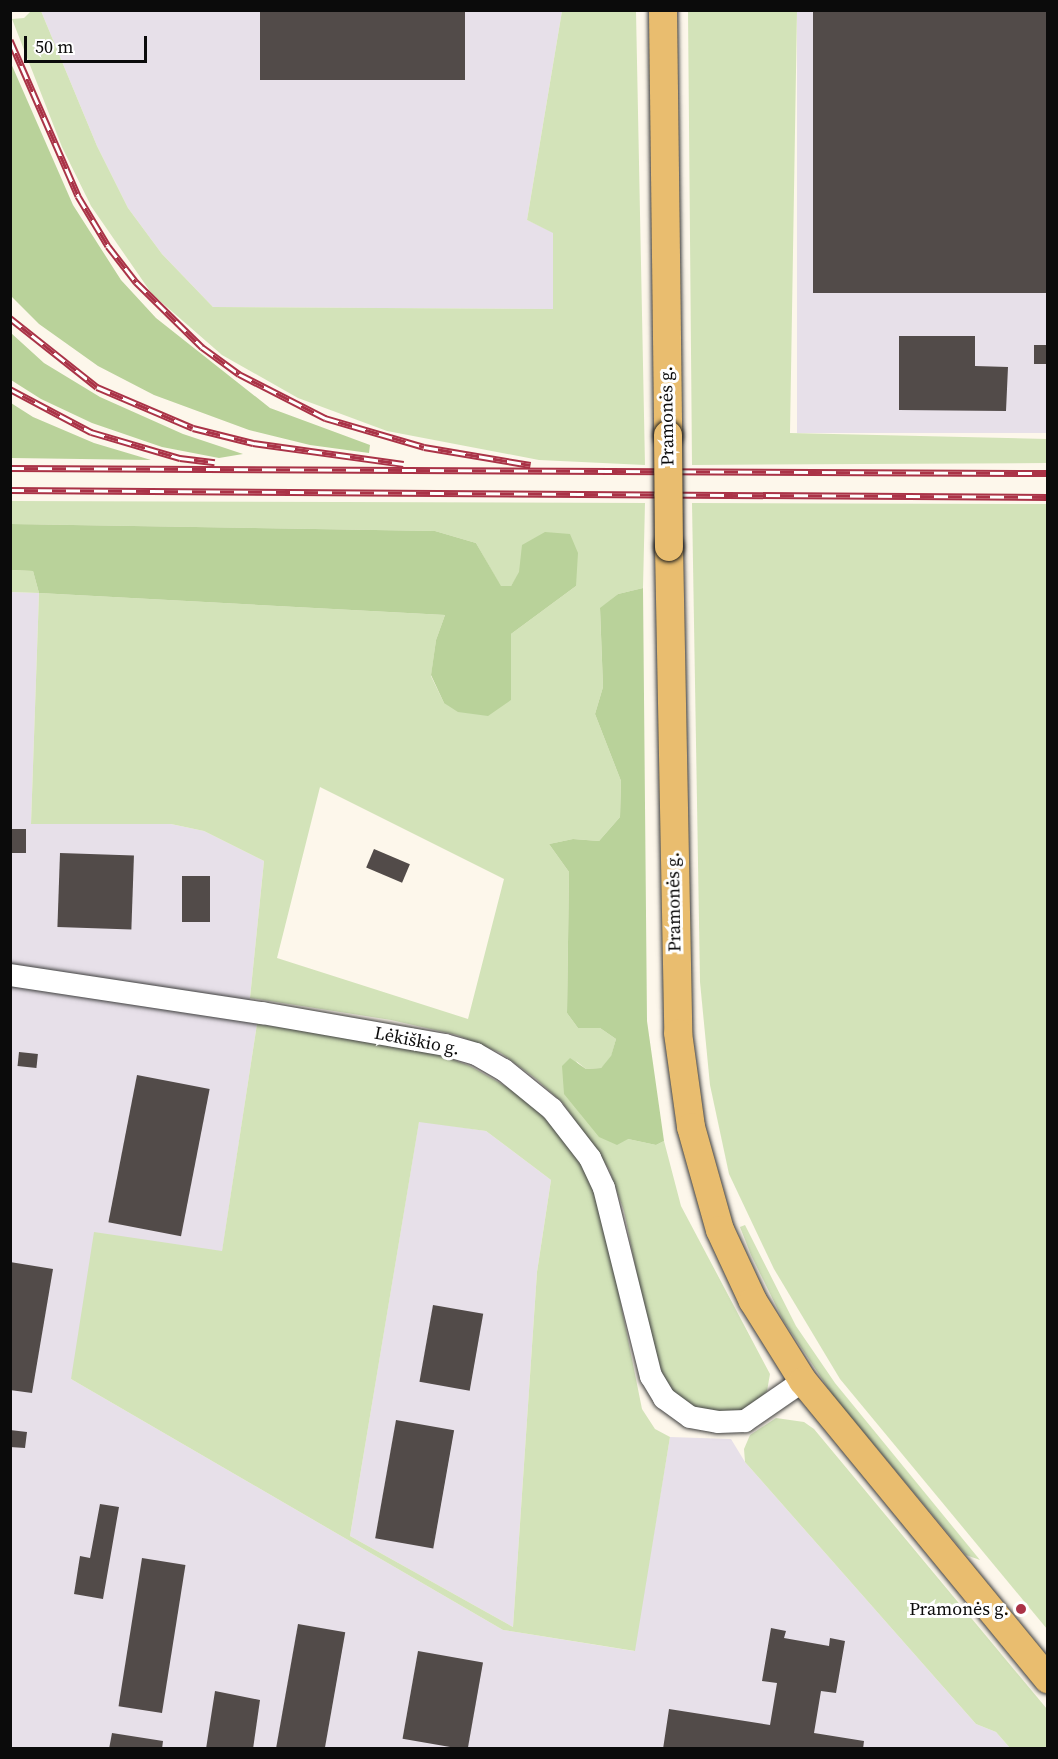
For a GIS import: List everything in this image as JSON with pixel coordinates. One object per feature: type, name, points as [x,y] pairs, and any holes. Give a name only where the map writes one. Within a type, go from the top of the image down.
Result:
[{"type":"main road","name":"Pramonės g.","points":[[663,10],[675,981],[683,1084],[697,1155],[720,1230],[753,1300],[803,1381],[1047,1679]]},
{"type":"street","name":"Lėkiškio g.","points":[[10,975],[262,1013],[445,1044],[476,1053],[504,1070],[552,1109],[590,1158],[604,1188],[651,1376],[664,1398],[690,1416],[718,1422],[745,1421],[803,1381]]},
{"type":"shaded area","points":[[41,11],[562,11],[527,220],[553,232],[553,309],[213,307],[162,254],[128,208],[97,146]]},
{"type":"shaded area","points":[[797,11],[1047,11],[1047,433],[797,433]]},
{"type":"shaded area","points":[[11,592],[39,593],[31,824],[171,824],[204,831],[264,861],[250,998],[257,1024],[222,1252],[71,1379],[503,1630],[634,1651],[670,1437],[731,1439],[745,1462],[976,1724],[996,1732],[1010,1748],[11,1748]]},
{"type":"shaded area","points":[[419,1121],[486,1131],[551,1180],[537,1272],[513,1627],[350,1536]]},
{"type":"green space","points":[[31,11],[41,11],[97,146],[128,208],[162,254],[213,307],[553,309],[553,233],[527,220],[562,11],[636,11],[645,465],[539,460],[387,431],[298,398],[222,355],[152,294],[91,206],[62,147],[12,19],[24,18]]},
{"type":"green space","points":[[688,11],[797,11],[790,433],[1047,439],[1047,463],[692,465]]},
{"type":"green space","points":[[10,61],[73,205],[121,280],[156,318],[270,408],[370,445],[369,453],[310,445],[249,430],[154,395],[98,366],[39,324],[11,296]]},
{"type":"green space","points":[[11,333],[44,363],[100,397],[183,434],[243,454],[219,458],[162,447],[92,423],[41,399],[11,380]]},
{"type":"green space","points":[[11,403],[33,417],[94,443],[151,460],[11,458]]},
{"type":"green space","points":[[11,501],[645,503],[643,588],[618,594],[600,609],[603,687],[595,714],[621,781],[620,817],[599,841],[573,839],[549,844],[569,872],[567,1013],[578,1028],[600,1028],[616,1039],[611,1057],[601,1068],[586,1069],[576,1061],[628,1139],[656,1145],[664,1141],[681,1206],[770,1374],[767,1391],[754,1405],[741,1411],[719,1413],[696,1409],[678,1398],[665,1382],[647,1323],[624,1211],[609,1169],[563,1103],[535,1078],[501,1053],[457,1035],[391,1020],[250,998],[264,861],[204,831],[171,824],[31,824],[39,593],[445,615],[436,640],[431,676],[444,703],[511,700],[511,634],[576,586],[520,572],[511,586],[501,587],[476,543],[435,531],[11,524]],"holes":[[[320,787],[504,879],[468,1019],[277,958]]]},
{"type":"green space","points":[[692,503],[1047,504],[1047,1629],[840,1379],[774,1269],[729,1174],[710,1085],[700,982]]},
{"type":"green space","points":[[11,524],[435,531],[476,543],[501,586],[511,586],[519,572],[522,545],[545,532],[570,534],[578,553],[576,586],[511,634],[511,700],[488,716],[458,712],[444,703],[431,675],[436,640],[445,615],[39,593],[33,571],[11,570]]},
{"type":"green space","points":[[11,570],[33,571],[39,593],[11,592]]},
{"type":"green space","points":[[643,588],[647,1021],[664,1141],[656,1145],[628,1139],[617,1145],[599,1137],[564,1094],[562,1066],[570,1058],[586,1069],[601,1068],[611,1056],[616,1039],[600,1028],[578,1028],[567,1013],[569,872],[549,844],[573,839],[599,841],[620,817],[621,781],[595,714],[603,687],[600,608],[618,594]]},
{"type":"green space","points":[[257,1024],[424,1049],[470,1066],[519,1094],[552,1125],[585,1169],[603,1215],[642,1409],[655,1429],[670,1437],[635,1651],[503,1630],[71,1379],[94,1232],[222,1251]],"holes":[[[419,1122],[486,1131],[551,1180],[537,1272],[513,1627],[350,1536]]]},
{"type":"green space","points":[[745,1225],[796,1326],[835,1383],[980,1560],[966,1555],[832,1394],[783,1320],[751,1255],[740,1227]]},
{"type":"green space","points":[[776,1418],[804,1422],[814,1429],[1047,1709],[1047,1748],[1010,1748],[996,1732],[976,1724],[745,1462],[744,1449],[750,1435]]},
{"type":"building","points":[[260,10],[465,10],[465,80],[260,80]]},
{"type":"building","points":[[813,10],[1047,10],[1047,293],[813,293]]},
{"type":"building","points":[[899,336],[975,336],[975,366],[1008,367],[1006,411],[899,410]]},
{"type":"building","points":[[1034,345],[1047,345],[1047,364],[1034,364]]},
{"type":"building","points":[[10,829],[26,829],[26,853],[10,853]]},
{"type":"building","points":[[374,849],[410,864],[402,883],[366,867]]},
{"type":"building","points":[[60,853],[134,856],[131,930],[57,927]]},
{"type":"building","points":[[182,876],[210,876],[210,922],[182,922]]},
{"type":"building","points":[[19,1052],[38,1054],[36,1068],[18,1066]]},
{"type":"building","points":[[137,1075],[210,1089],[181,1236],[108,1222]]},
{"type":"building","points":[[10,1262],[53,1269],[32,1393],[10,1390]]},
{"type":"building","points":[[433,1305],[483,1314],[470,1391],[419,1382]]},
{"type":"building","points":[[396,1420],[454,1430],[433,1548],[375,1538]]},
{"type":"building","points":[[10,1430],[27,1432],[25,1448],[10,1447]]},
{"type":"building","points":[[100,1504],[119,1507],[103,1599],[74,1594],[80,1556],[90,1558]]},
{"type":"building","points":[[142,1558],[185,1565],[162,1713],[119,1706]]},
{"type":"building","points":[[298,1624],[345,1632],[325,1748],[276,1748]]},
{"type":"building","points":[[771,1628],[786,1631],[784,1638],[829,1646],[830,1638],[845,1641],[836,1693],[821,1691],[814,1733],[864,1741],[863,1749],[663,1749],[669,1709],[770,1725],[777,1683],[762,1681]]},
{"type":"building","points":[[418,1651],[483,1662],[468,1748],[403,1739]]},
{"type":"building","points":[[215,1691],[260,1700],[253,1749],[206,1749]]},
{"type":"building","points":[[112,1733],[163,1741],[162,1749],[109,1749]]},
{"type":"railway","points":[[10,40],[78,196],[108,246],[136,282],[202,347],[239,374],[325,418],[424,447],[530,465]]},
{"type":"railway","points":[[10,318],[97,387],[193,428],[253,443],[404,464]]},
{"type":"railway","points":[[10,389],[91,432],[180,458],[215,462]]},
{"type":"railway","points":[[10,468],[1048,473]]},
{"type":"railway","points":[[10,490],[1048,497]]},
{"type":"place","name":"Pramonės g.","points":[[1021,1609]]}]
